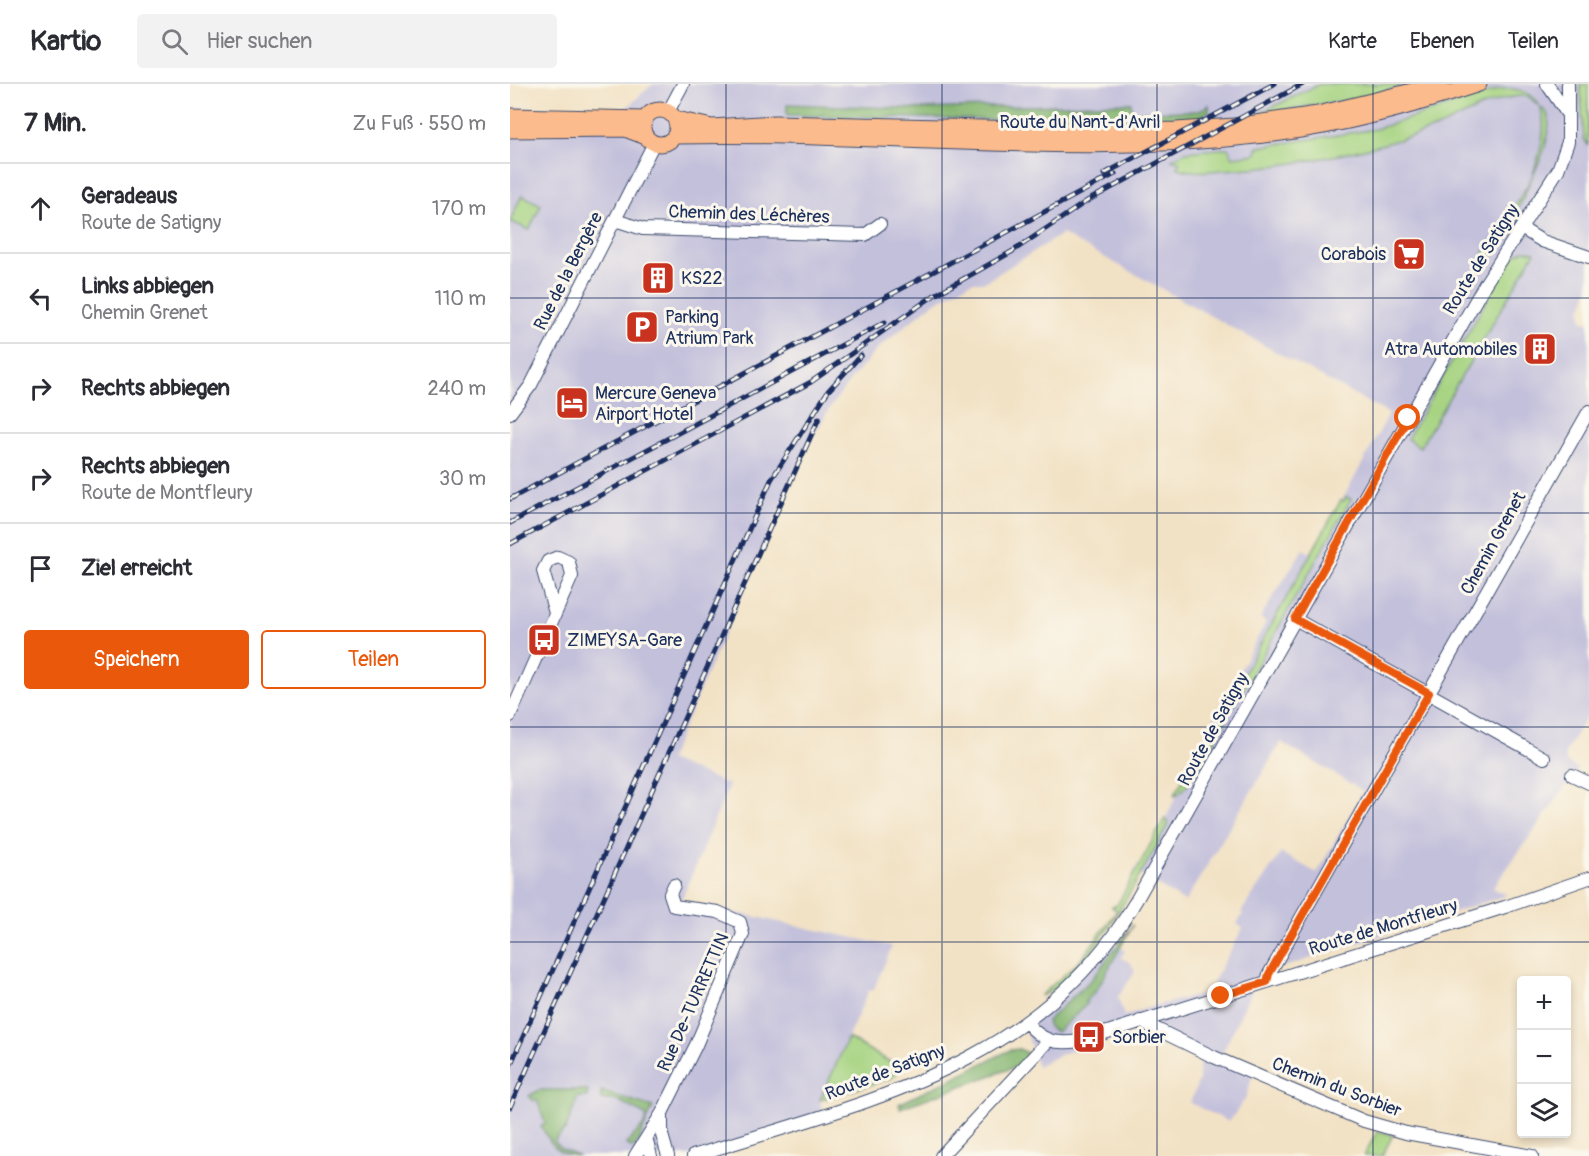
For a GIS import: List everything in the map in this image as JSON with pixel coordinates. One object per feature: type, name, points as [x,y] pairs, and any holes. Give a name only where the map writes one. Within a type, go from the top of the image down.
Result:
[{"type":"main road","name":"Route du Nant-d'Avril","points":[[672,115],[712,127],[776,123],[1093,131],[1176,130],[1234,126],[1318,114],[1441,84]]},
{"type":"main road","name":"Route du Nant-d'Avril","points":[[675,136],[1103,143],[1208,140],[1281,133],[1352,120],[1479,84]]},
{"type":"main road","points":[[510,116],[645,119],[655,111],[672,115],[675,136],[668,142],[650,140],[625,129],[510,130]]},
{"type":"main road","points":[[645,119],[644,131],[650,140]]},
{"type":"street","points":[[672,115],[683,84]]},
{"type":"street","points":[[1546,84],[1568,115]]},
{"type":"street","name":"Route de Satigny","points":[[693,1156],[855,1105],[919,1081],[978,1053],[1027,1023],[1083,974],[1120,926],[1485,284],[1562,162],[1568,142],[1568,84]]},
{"type":"street","name":"Rue de la Bergère","points":[[510,413],[531,385],[615,220],[650,140]]},
{"type":"street","name":"Chemin des Léchères","points":[[615,220],[643,229],[865,235],[880,224]]},
{"type":"street","points":[[1521,228],[1542,241],[1589,257]]},
{"type":"street","name":"Chemin Grenet","points":[[1267,982],[1269,974],[1589,411]]},
{"type":"street","points":[[510,716],[555,613]]},
{"type":"street","points":[[1295,619],[1544,759]]},
{"type":"street","points":[[1572,775],[1589,783]]},
{"type":"street","name":"Route de Montfleury","points":[[1048,1041],[1059,1043],[1078,1041],[1538,897],[1589,878]]},
{"type":"street","name":"Rue De-TURRETTIN","points":[[635,1156],[662,1113],[696,1044],[743,930],[740,922],[730,915],[674,906],[670,894],[674,885]]},
{"type":"street","name":"Chemin du Sorbier","points":[[1140,1022],[1214,1057],[1364,1121],[1406,1133],[1532,1156]]},
{"type":"street","points":[[941,1156],[1048,1041],[1040,1038],[1027,1023]]},
{"type":"street","points":[[662,1113],[662,1135],[668,1156]]},
{"type":"street","points":[[646,1141],[651,1156]]},
{"type":"shaded area","points":[[653,84],[1589,84],[1589,287],[1581,310],[1582,320],[1589,323],[1589,712],[1565,753],[1566,762],[1578,769],[1493,888],[1507,895],[1259,975],[1222,1054],[1254,1069],[1246,1098],[1229,1122],[1190,1103],[1199,1080],[1199,1060],[1196,1055],[1160,1039],[1137,1032],[1126,1033],[1064,1053],[1037,1066],[1026,1031],[1038,1013],[1108,941],[1125,950],[1121,958],[1131,963],[1135,972],[1118,997],[1124,1016],[1212,992],[1214,980],[1243,928],[1237,924],[1243,914],[1241,912],[1281,853],[1317,873],[1363,791],[1281,742],[1185,902],[1134,871],[1159,832],[1210,725],[1266,622],[1260,618],[1303,549],[1313,554],[1389,414],[1062,234],[985,282],[972,282],[935,302],[879,347],[851,379],[829,409],[807,447],[669,760],[729,785],[681,901],[892,946],[873,991],[869,990],[820,1100],[824,1121],[713,1156],[510,1156],[510,108],[624,110]]},
{"type":"green space","points":[[1320,84],[1411,84],[1348,100],[1258,114]]},
{"type":"green space","points":[[1580,84],[1588,84],[1588,145],[1584,139]]},
{"type":"green space","points":[[1501,89],[1527,93],[1537,104],[1528,96],[1503,99],[1434,129],[1356,151],[1303,162],[1200,172],[1177,167],[1180,162],[1172,159],[1185,152],[1228,148],[1233,157],[1256,154],[1258,147],[1376,129]]},
{"type":"green space","points":[[1131,103],[1132,112],[1198,111],[1209,105],[1209,112],[1192,121],[1092,122],[787,115],[787,104],[921,109]]},
{"type":"green space","points":[[1537,104],[1547,113],[1548,129],[1545,148],[1531,179],[1543,130],[1540,108]]},
{"type":"green space","points":[[1531,179],[1515,214],[1489,260],[1480,259],[1514,209]]},
{"type":"green space","points":[[522,195],[541,205],[529,230],[510,221]]},
{"type":"green space","points":[[1524,250],[1535,252],[1420,447],[1407,439],[1512,257]]},
{"type":"green space","points":[[1346,497],[1351,499],[1233,708],[1227,704],[1341,500],[1344,501]]},
{"type":"green space","points":[[1221,714],[1227,718],[1203,762],[1187,785],[1174,795]]},
{"type":"green space","points":[[1165,818],[1169,823],[1130,893],[1095,947],[1058,987],[1040,996],[1080,961],[1117,911],[1112,907],[1117,905]]},
{"type":"green space","points":[[1133,925],[1096,991],[1085,1002],[1087,1004],[1057,1032],[1049,1028],[1047,1021],[1093,978]]},
{"type":"green space","points":[[848,1038],[901,1068],[892,1078],[820,1100]]},
{"type":"green space","points":[[1019,1049],[1029,1054],[1018,1066],[900,1108],[899,1104],[1010,1050]]},
{"type":"green space","points":[[539,1090],[588,1090],[587,1097],[578,1097],[566,1129],[554,1141],[562,1149],[578,1156],[559,1151],[544,1132],[541,1126],[545,1123],[537,1100],[534,1101],[529,1096]]},
{"type":"green space","points":[[601,1091],[653,1107],[639,1140],[633,1148],[626,1144],[644,1125],[647,1116],[619,1101],[601,1099]]},
{"type":"green space","points":[[1377,1131],[1393,1135],[1382,1156],[1364,1156]]},
{"type":"railway","points":[[1104,174],[1274,84]]},
{"type":"railway","points":[[510,544],[811,382],[933,296],[1013,251],[1087,201],[1303,84]]},
{"type":"railway","points":[[510,499],[1115,174]]},
{"type":"railway","points":[[510,523],[885,322]]},
{"type":"railway","points":[[510,1066],[771,480],[828,391],[861,355]]},
{"type":"railway","points":[[510,1107],[819,418]]},
{"type":"place","name":"Corabois","points":[[1409,254]]},
{"type":"place","name":"KS22","points":[[658,278]]},
{"type":"place","name":"Parking Atrium Park","points":[[642,327]]},
{"type":"place","name":"Atra Automobiles","points":[[1540,349]]},
{"type":"place","name":"Mercure Geneva Airport Hotel","points":[[572,403]]},
{"type":"place","name":"ZIMEYSA-Gare","points":[[544,640]]},
{"type":"place","name":"Sorbier","points":[[1089,1037]]},
{"type":"route","points":[[1221,996],[1267,982],[1269,974],[1429,693],[1295,619],[1408,418]]}]
